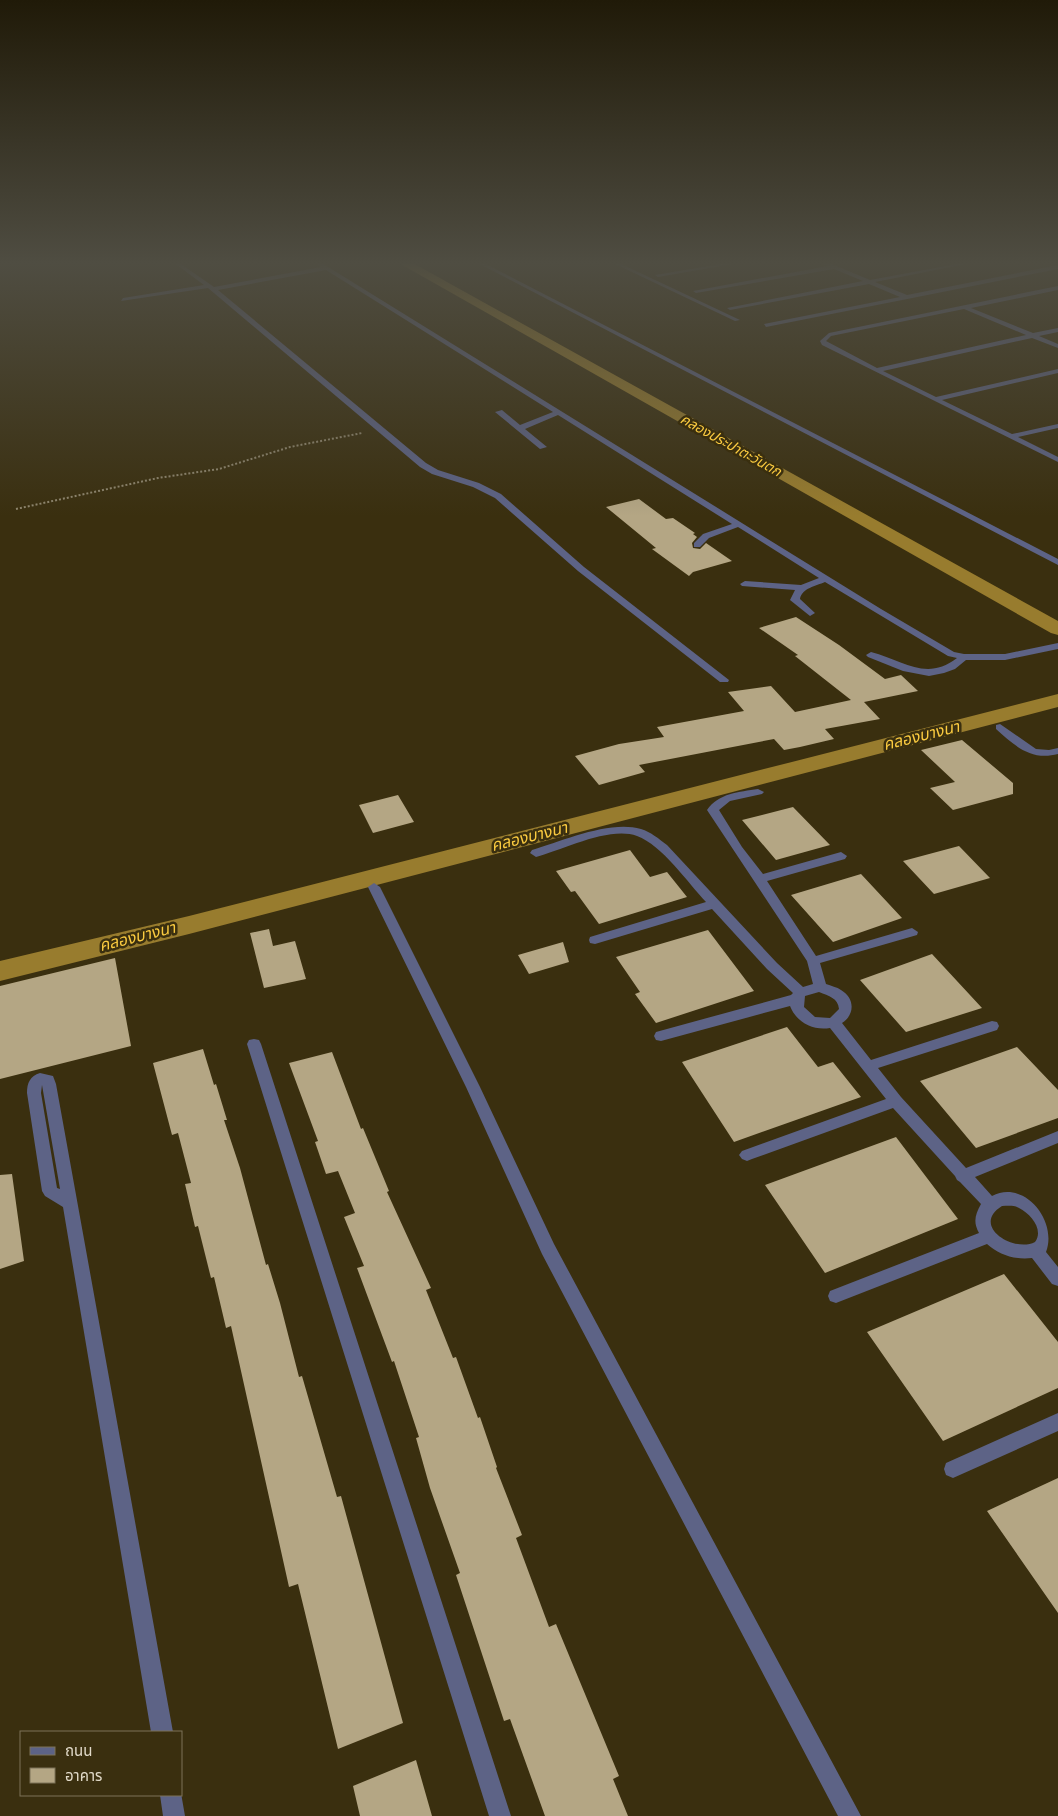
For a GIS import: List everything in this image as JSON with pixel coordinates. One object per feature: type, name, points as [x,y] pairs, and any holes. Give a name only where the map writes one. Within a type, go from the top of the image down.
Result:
[{"type":"street","points":[[280,347],[378,430],[423,465],[435,472],[476,485],[498,496],[581,569],[724,680]]},
{"type":"street","points":[[454,347],[941,648],[963,658],[1007,658],[1058,646]]},
{"type":"street","points":[[643,347],[1058,562]]},
{"type":"street","points":[[829,347],[1013,436],[1058,460]]},
{"type":"street","points":[[876,370],[980,347]]},
{"type":"street","points":[[937,400],[1058,371]]},
{"type":"street","points":[[499,412],[543,447]]},
{"type":"street","points":[[520,428],[560,412]]},
{"type":"street","points":[[1013,436],[1058,426]]},
{"type":"street","points":[[697,545],[706,536],[739,524]]},
{"type":"street","points":[[810,613],[795,600],[796,594],[802,588],[826,578]]},
{"type":"street","points":[[745,584],[802,588]]},
{"type":"street","points":[[871,655],[921,673],[943,672],[963,658]]},
{"type":"street","points":[[1000,727],[1030,751],[1038,754],[1058,751]]},
{"type":"street","points":[[758,792],[722,800],[715,804],[713,810],[737,849],[760,879],[814,961],[820,987]]},
{"type":"street","points":[[536,853],[622,830],[638,832],[663,848],[798,995]]},
{"type":"street","points":[[760,879],[841,856]]},
{"type":"street","points":[[374,887],[473,1086],[497,1142],[552,1258],[850,1816]]},
{"type":"street","points":[[595,940],[715,904]]},
{"type":"street","points":[[814,961],[912,932]]},
{"type":"street","points":[[661,1036],[820,987],[841,995],[846,1003],[847,1011],[843,1018],[834,1023],[811,1021],[802,1015],[796,1007],[798,995]]},
{"type":"street","points":[[834,1023],[896,1101],[962,1176],[989,1203]]},
{"type":"street","points":[[868,1066],[992,1026]]},
{"type":"street","points":[[254,1044],[500,1816]]},
{"type":"street","points":[[70,1204],[50,1191],[45,1171],[34,1085],[40,1078],[48,1080],[49,1084],[70,1204],[162,1731]]},
{"type":"street","points":[[747,1155],[896,1101]]},
{"type":"street","points":[[962,1176],[1058,1137]]},
{"type":"street","points":[[1000,1199],[1013,1199],[1026,1204],[1038,1212],[1045,1223],[1048,1234],[1044,1244],[1035,1250],[1024,1252],[1010,1250],[998,1245],[988,1236],[981,1218],[989,1203],[1000,1199]]},
{"type":"street","points":[[836,1296],[988,1236]]},
{"type":"street","points":[[1035,1250],[1058,1279]]},
{"type":"street","points":[[953,1469],[1058,1422]]},
{"type":"street","points":[[171,1796],[174,1816]]},
{"type":"path","points":[[16,509],[158,478],[220,469],[290,447],[378,430]]},
{"type":"building","points":[[639,499],[666,519],[673,518],[695,533],[693,534],[697,537],[692,543],[693,548],[700,549],[706,543],[732,561],[693,572],[689,576],[652,549],[656,548],[606,507]]},
{"type":"building","points":[[796,617],[839,645],[885,679],[901,675],[918,691],[864,702],[880,719],[825,729],[834,739],[800,747],[784,750],[774,739],[639,765],[645,772],[599,785],[575,756],[619,744],[664,737],[657,727],[744,711],[728,692],[771,686],[795,712],[851,700],[795,656],[798,655],[759,628]]},
{"type":"building","points":[[962,740],[1013,783],[1013,794],[953,810],[930,788],[955,782],[921,750]]},
{"type":"building","points":[[398,795],[414,822],[373,833],[359,805]]},
{"type":"building","points":[[793,807],[830,845],[776,860],[742,820]]},
{"type":"building","points":[[959,846],[990,878],[934,894],[903,861]]},
{"type":"building","points":[[630,850],[650,877],[667,872],[687,897],[599,924],[575,891],[571,892],[556,871]]},
{"type":"building","points":[[861,874],[902,918],[833,942],[791,895]]},
{"type":"building","points":[[269,929],[273,946],[295,941],[306,979],[264,988],[250,933]]},
{"type":"building","points":[[708,930],[754,991],[656,1023],[635,994],[640,992],[616,957]]},
{"type":"building","points":[[563,942],[569,962],[529,974],[518,955]]},
{"type":"building","points":[[932,954],[982,1008],[906,1032],[860,980]]},
{"type":"building","points":[[115,958],[131,1046],[0,1079],[0,986]]},
{"type":"building","points":[[787,1027],[818,1067],[833,1062],[861,1097],[734,1142],[682,1062]]},
{"type":"building","points":[[1017,1047],[1058,1090],[1058,1118],[976,1148],[920,1081]]},
{"type":"building","points":[[203,1049],[227,1120],[224,1120],[240,1168],[266,1265],[268,1264],[280,1303],[299,1377],[302,1376],[337,1497],[341,1496],[403,1723],[338,1749],[298,1584],[289,1587],[231,1326],[226,1328],[214,1277],[211,1278],[198,1226],[195,1227],[185,1184],[191,1183],[178,1133],[172,1135],[153,1063]]},
{"type":"building","points":[[332,1052],[361,1129],[363,1128],[389,1191],[387,1192],[431,1288],[426,1290],[453,1358],[456,1357],[478,1418],[480,1417],[496,1468],[522,1535],[516,1538],[549,1627],[556,1624],[619,1776],[613,1779],[628,1816],[545,1816],[510,1719],[504,1721],[456,1575],[460,1573],[430,1488],[416,1438],[419,1437],[394,1361],[392,1362],[357,1268],[364,1266],[344,1217],[355,1213],[338,1171],[326,1174],[315,1142],[318,1141],[289,1063]]},
{"type":"building","points":[[896,1137],[958,1219],[825,1273],[765,1185]]},
{"type":"building","points":[[12,1174],[24,1261],[0,1269],[0,1175]]},
{"type":"building","points":[[1004,1274],[1058,1342],[1058,1388],[943,1441],[867,1332]]},
{"type":"building","points":[[1058,1478],[1058,1613],[987,1511]]},
{"type":"building","points":[[416,1760],[432,1816],[360,1816],[353,1786]]},
{"type":"waterway","name":"คลองประปาตะวันตก","points":[[554,347],[1058,629]]},
{"type":"waterway","name":"คลองบางนา","points":[[0,971],[189,925],[1058,700]]}]
